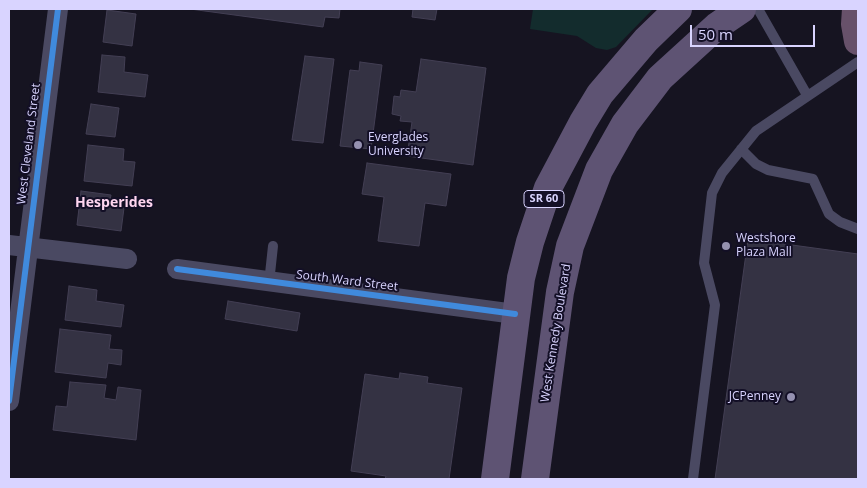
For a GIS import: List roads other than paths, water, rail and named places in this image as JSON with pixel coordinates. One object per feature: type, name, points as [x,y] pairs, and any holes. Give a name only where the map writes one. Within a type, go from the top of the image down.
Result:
[{"type":"highway","points":[[856,9],[855,24],[858,41]]},
{"type":"main road","name":"SR 60","points":[[495,479],[515,314],[529,245],[548,188],[583,122],[617,72],[678,9]]},
{"type":"main road","name":"West Kennedy Boulevard","points":[[535,479],[560,292],[570,246],[598,170],[625,124],[660,78],[717,26],[742,9]]},
{"type":"main road","points":[[598,170],[616,122],[623,88],[617,72]]},
{"type":"main road","points":[[515,314],[529,330],[548,374]]},
{"type":"street","name":"West Cleveland Street","points":[[9,401],[18,247],[58,9]]},
{"type":"street","points":[[18,247],[127,259]]},
{"type":"street","name":"South Ward Street","points":[[177,270],[515,314]]},
{"type":"lane","points":[[758,9],[807,95]]},
{"type":"lane","points":[[693,479],[715,305],[704,263],[712,193],[722,173],[756,131],[858,62]]},
{"type":"lane","points":[[741,149],[756,164],[768,170],[813,179],[829,214],[840,222],[858,229]]},
{"type":"lane","points":[[269,283],[273,246]]},
{"type":"place","name":"Everglades University","points":[[358,145]]},
{"type":"place","name":"Westshore Plaza Mall","points":[[726,246]]},
{"type":"place","name":"JCPenney","points":[[791,397]]},
{"type":"district","name":"Hesperides","points":[[114,203]]}]
